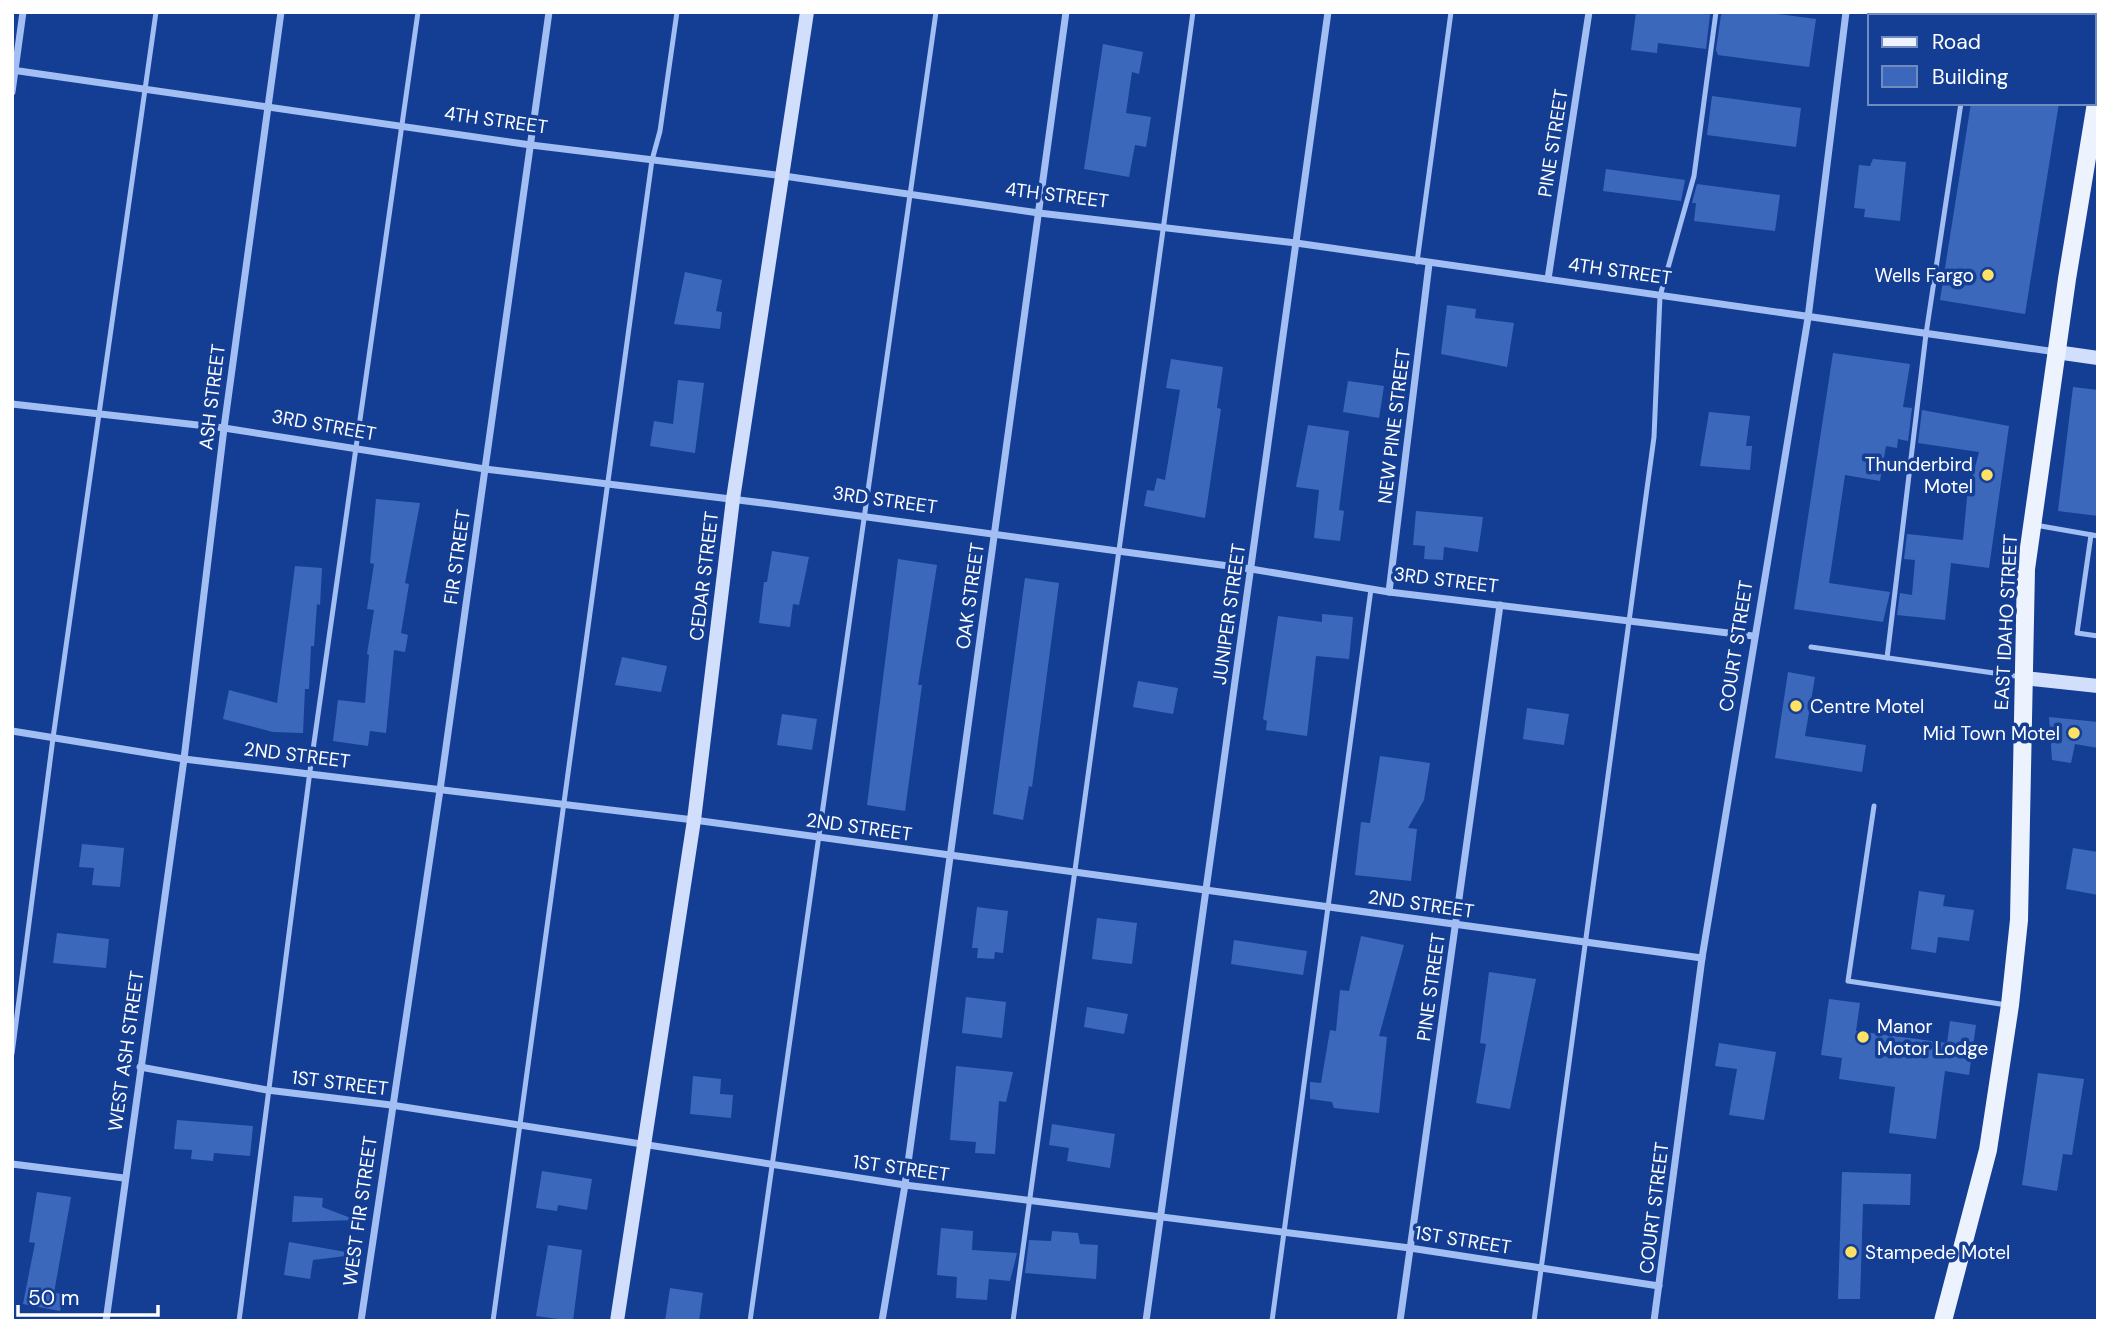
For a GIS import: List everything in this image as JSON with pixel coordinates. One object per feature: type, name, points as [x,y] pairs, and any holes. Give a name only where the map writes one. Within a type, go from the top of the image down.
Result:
[{"type":"main road","name":"EAST IDAHO STREET","points":[[1943,1321],[1988,1150],[2010,1005],[2019,920],[2026,569],[2056,352],[2096,105]]},
{"type":"street","points":[[12,92],[23,12]]},
{"type":"street","name":"ASH STREET","points":[[180,787],[266,104],[281,12]]},
{"type":"street","name":"FIR STREET","points":[[391,1105],[440,790],[549,12]]},
{"type":"street","name":"CEDAR STREET","points":[[618,1321],[694,820],[733,499],[807,12]]},
{"type":"street","name":"OAK STREET","points":[[882,1321],[905,1185],[1066,12]]},
{"type":"street","name":"JUNIPER STREET","points":[[1146,1321],[1328,12]]},
{"type":"street","name":"PINE STREET","points":[[1548,279],[1589,12]]},
{"type":"street","name":"COURT STREET","points":[[1654,1321],[1702,958],[1753,636],[1808,318],[1846,12]]},
{"type":"street","name":"4TH STREET","points":[[14,70],[266,104],[531,145],[784,176],[1039,213],[1296,243],[2098,358]]},
{"type":"street","name":"NEW PINE STREET","points":[[1389,592],[1429,264]]},
{"type":"street","name":"3RD STREET","points":[[12,404],[224,428],[354,451],[864,516],[1251,569],[1389,592],[1753,636]]},
{"type":"street","name":"PINE STREET","points":[[1400,1321],[1500,606]]},
{"type":"street","points":[[2024,678],[2098,686]]},
{"type":"street","name":"2ND STREET","points":[[12,731],[184,758],[310,771],[440,790],[694,820],[1702,958]]},
{"type":"street","name":"WEST ASH STREET","points":[[106,1321],[180,787]]},
{"type":"street","name":"1ST STREET","points":[[140,1067],[267,1090],[391,1105],[905,1185],[1410,1248],[1659,1286]]},
{"type":"street","name":"WEST FIR STREET","points":[[360,1321],[391,1105]]},
{"type":"street","points":[[12,1164],[124,1178]]},
{"type":"lane","points":[[12,1054],[53,738],[156,12]]},
{"type":"lane","points":[[239,1321],[310,771],[418,12]]},
{"type":"lane","points":[[493,1321],[561,804],[652,160],[660,131],[677,12]]},
{"type":"lane","points":[[750,1321],[936,12]]},
{"type":"lane","points":[[1013,1321],[1194,12]]},
{"type":"lane","points":[[1416,262],[1451,12]]},
{"type":"lane","points":[[1534,1321],[1654,437],[1660,296],[1694,176],[1716,12]]},
{"type":"lane","points":[[1887,658],[1926,334],[1961,105]]},
{"type":"lane","points":[[2032,524],[2094,535],[2077,633],[2098,636]]},
{"type":"lane","points":[[1272,1321],[1331,908],[1371,589]]},
{"type":"lane","points":[[1811,647],[2024,678]]},
{"type":"lane","points":[[1874,806],[1848,981],[2010,1005]]},
{"type":"building","points":[[1636,12],[1710,14],[1706,49],[1658,43],[1657,53],[1631,50]]},
{"type":"building","points":[[1724,12],[1763,12],[1816,19],[1809,67],[1718,55],[1716,50],[1721,15]]},
{"type":"building","points":[[1103,44],[1143,52],[1139,74],[1132,72],[1126,113],[1151,117],[1146,147],[1135,145],[1129,177],[1084,169]]},
{"type":"building","points":[[1712,96],[1801,108],[1796,147],[1707,135]]},
{"type":"building","points":[[1971,105],[2059,105],[2025,314],[1940,300]]},
{"type":"building","points":[[1873,159],[1906,162],[1900,221],[1864,217],[1865,209],[1854,208],[1859,165],[1870,166]]},
{"type":"building","points":[[1606,169],[1685,180],[1681,201],[1603,191]]},
{"type":"building","points":[[1697,184],[1780,195],[1775,231],[1694,221],[1696,203],[1692,203]]},
{"type":"building","points":[[685,272],[722,280],[716,311],[722,312],[720,329],[674,324]]},
{"type":"building","points":[[1447,305],[1476,309],[1475,318],[1514,323],[1507,367],[1441,354]]},
{"type":"building","points":[[1833,353],[1910,364],[1903,407],[1912,408],[1908,441],[1898,439],[1897,448],[1886,446],[1880,481],[1845,475],[1829,583],[1890,592],[1883,622],[1794,609]]},
{"type":"building","points":[[1171,359],[1223,367],[1217,408],[1221,409],[1205,518],[1144,506],[1147,490],[1154,491],[1157,478],[1165,480],[1180,390],[1166,388]]},
{"type":"building","points":[[678,380],[704,383],[695,453],[650,446],[654,421],[673,424]]},
{"type":"building","points":[[1348,381],[1384,386],[1379,418],[1343,412]]},
{"type":"building","points":[[2073,387],[2098,390],[2098,516],[2058,511]]},
{"type":"building","name":"Thunderbird Motel","points":[[1922,410],[2009,426],[1989,568],[1951,563],[1945,620],[1897,615],[1900,593],[1912,595],[1915,560],[1904,559],[1907,534],[1963,540],[1967,498],[1979,452],[1918,443]]},
{"type":"building","points":[[1709,412],[1750,416],[1746,446],[1752,446],[1750,470],[1700,466]]},
{"type":"building","points":[[1308,425],[1349,431],[1339,510],[1344,511],[1340,541],[1314,538],[1319,490],[1296,487]]},
{"type":"building","points":[[376,499],[420,503],[405,583],[409,584],[401,633],[408,635],[405,652],[394,650],[386,733],[370,731],[368,746],[333,741],[338,700],[365,703],[367,654],[374,610],[367,609],[374,564],[370,563]]},
{"type":"building","points":[[1416,511],[1483,517],[1478,552],[1444,547],[1443,560],[1424,559],[1425,546],[1413,545]]},
{"type":"building","points":[[772,551],[809,557],[799,605],[793,604],[790,627],[759,623],[764,582],[767,582]]},
{"type":"building","points":[[898,559],[937,565],[918,685],[922,685],[905,811],[867,805]]},
{"type":"building","points":[[295,566],[322,568],[320,605],[317,604],[314,646],[311,646],[309,689],[305,689],[303,733],[273,732],[223,719],[229,690],[277,703]]},
{"type":"building","points":[[1025,578],[1059,583],[1032,787],[1029,786],[1023,820],[993,814]]},
{"type":"building","points":[[1322,614],[1353,617],[1349,659],[1316,656],[1307,736],[1266,730],[1267,721],[1263,719],[1278,616],[1322,622]]},
{"type":"building","points":[[622,657],[667,666],[661,692],[615,685]]},
{"type":"building","name":"Centre Motel","points":[[1788,672],[1815,677],[1805,736],[1866,745],[1862,772],[1775,758]]},
{"type":"building","points":[[1138,681],[1178,688],[1173,714],[1133,707]]},
{"type":"building","points":[[1527,708],[1569,714],[1564,745],[1523,739]]},
{"type":"building","points":[[782,714],[817,719],[812,750],[777,745]]},
{"type":"building","name":"Mid Town Motel","points":[[2049,717],[2098,722],[2098,748],[2075,744],[2071,763],[2052,760]]},
{"type":"building","points":[[1380,756],[1430,763],[1424,800],[1408,828],[1417,829],[1411,881],[1355,875],[1361,822],[1370,823]]},
{"type":"building","points":[[82,844],[124,848],[120,887],[92,885],[94,868],[79,867]]},
{"type":"building","points":[[2073,848],[2098,852],[2098,895],[2066,889]]},
{"type":"building","points":[[1919,891],[1945,895],[1943,906],[1974,910],[1969,941],[1938,937],[1936,953],[1911,949]]},
{"type":"building","points":[[977,907],[1008,911],[1003,953],[995,952],[994,959],[977,958],[978,948],[972,948]]},
{"type":"building","points":[[1097,918],[1137,923],[1132,964],[1092,959]]},
{"type":"building","points":[[57,933],[109,939],[106,968],[53,963]]},
{"type":"building","points":[[1361,936],[1404,945],[1379,1036],[1387,1037],[1379,1113],[1334,1108],[1332,1102],[1310,1099],[1310,1082],[1321,1083],[1330,1030],[1336,1031],[1340,990],[1349,991]]},
{"type":"building","points":[[1234,940],[1307,951],[1303,975],[1231,964]]},
{"type":"building","points":[[1489,972],[1536,979],[1510,1109],[1476,1103],[1486,1044],[1480,1043]]},
{"type":"building","points":[[966,997],[1006,1002],[1002,1038],[962,1033]]},
{"type":"building","points":[[1829,999],[1860,1003],[1856,1031],[1947,1043],[1950,1021],[1976,1025],[1969,1075],[1945,1071],[1936,1139],[1889,1133],[1895,1087],[1839,1079],[1842,1058],[1821,1055]]},
{"type":"building","points":[[1087,1007],[1128,1014],[1124,1034],[1084,1027]]},
{"type":"building","points":[[1719,1043],[1776,1052],[1764,1120],[1729,1115],[1737,1069],[1715,1066]]},
{"type":"building","points":[[956,1066],[1013,1072],[1006,1102],[999,1101],[995,1154],[975,1153],[976,1142],[950,1140]]},
{"type":"building","points":[[2038,1073],[2084,1079],[2072,1155],[2063,1154],[2057,1191],[2022,1185]]},
{"type":"building","points":[[693,1076],[721,1079],[720,1094],[733,1095],[731,1118],[690,1114]]},
{"type":"building","points":[[177,1120],[253,1126],[250,1156],[214,1153],[213,1161],[191,1159],[192,1150],[174,1149]]},
{"type":"building","points":[[1052,1124],[1115,1134],[1110,1168],[1067,1161],[1069,1148],[1049,1145]]},
{"type":"building","points":[[542,1171],[592,1179],[587,1210],[558,1205],[557,1211],[536,1208]]},
{"type":"building","name":"Stampede Motel","points":[[1842,1172],[1911,1174],[1910,1205],[1863,1204],[1860,1299],[1838,1299]]},
{"type":"building","points":[[37,1192],[71,1197],[54,1293],[64,1294],[60,1311],[23,1304],[35,1243],[29,1242]]},
{"type":"building","points":[[294,1196],[323,1198],[322,1207],[356,1220],[292,1222]]},
{"type":"building","points":[[941,1228],[973,1231],[972,1250],[1017,1253],[1010,1281],[989,1279],[987,1300],[956,1298],[957,1277],[937,1275]]},
{"type":"building","points":[[1052,1231],[1078,1233],[1080,1244],[1098,1245],[1096,1279],[1025,1273],[1029,1240],[1051,1241]]},
{"type":"building","points":[[289,1242],[346,1252],[346,1256],[313,1260],[310,1279],[284,1275]]},
{"type":"building","points":[[548,1245],[582,1250],[573,1321],[536,1316]]},
{"type":"building","points":[[670,1288],[703,1293],[699,1321],[665,1321]]},
{"type":"place","name":"Wells Fargo","points":[[1988,275]]},
{"type":"place","name":"Thunderbird Motel","points":[[1987,475]]},
{"type":"place","name":"Centre Motel","points":[[1796,706]]},
{"type":"place","name":"Mid Town Motel","points":[[2074,733]]},
{"type":"place","name":"Manor Motor Lodge","points":[[1863,1037]]},
{"type":"place","name":"Stampede Motel","points":[[1851,1252]]}]
